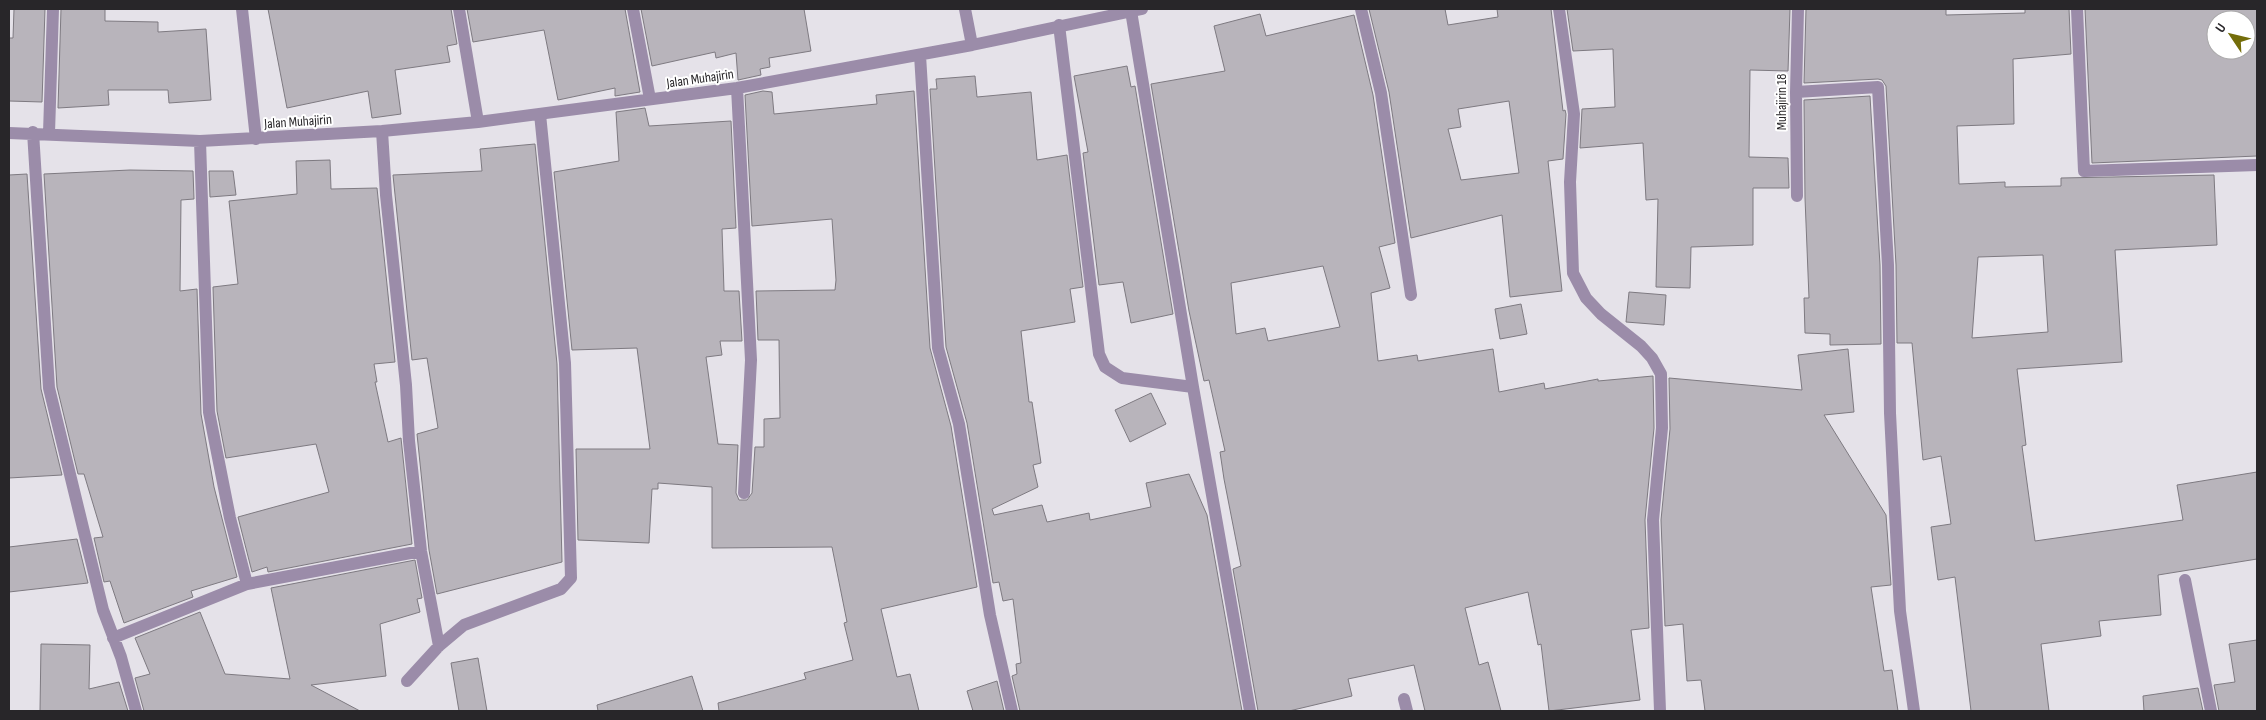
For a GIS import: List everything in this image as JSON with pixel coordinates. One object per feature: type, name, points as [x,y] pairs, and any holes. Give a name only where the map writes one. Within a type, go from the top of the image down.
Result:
[{"type":"street","points":[[49,133],[53,9]]},
{"type":"street","points":[[242,9],[256,139]]},
{"type":"street","points":[[459,9],[478,122]]},
{"type":"street","points":[[633,9],[650,99]]},
{"type":"street","points":[[965,9],[972,45]]},
{"type":"street","points":[[1361,9],[1383,102],[1411,295]]},
{"type":"street","points":[[1559,9],[1574,114],[1570,182],[1574,273],[1586,298],[1601,314],[1641,346],[1652,358],[1661,374],[1662,428],[1654,520],[1660,711]]},
{"type":"street","name":"Muhajirin 18","points":[[1797,196],[1796,92],[1798,9]]},
{"type":"street","points":[[2077,9],[2084,171],[2257,165]]},
{"type":"street","points":[[1137,10],[1193,387],[1250,711]]},
{"type":"street","name":"Jalan Muhajirin","points":[[9,133],[33,132],[200,140],[256,139],[382,131],[478,122],[737,88],[972,45],[1059,25],[1137,10]]},
{"type":"street","points":[[1059,25],[1099,354],[1105,367],[1122,378],[1193,387]]},
{"type":"street","points":[[920,55],[938,348],[959,424],[990,616],[1012,711]]},
{"type":"street","points":[[1796,92],[1878,87],[1888,265],[1890,413],[1900,610],[1914,711]]},
{"type":"street","points":[[737,88],[751,360],[744,493]]},
{"type":"street","points":[[407,681],[439,646],[464,625],[561,588],[571,578],[565,363],[540,114]]},
{"type":"street","points":[[382,131],[386,195],[421,551],[439,646]]},
{"type":"street","points":[[33,132],[49,388],[103,610],[121,657],[136,711]]},
{"type":"street","points":[[200,140],[209,412],[230,518],[247,584]]},
{"type":"street","points":[[114,638],[247,584],[421,551]]},
{"type":"street","points":[[2186,580],[2210,711]]},
{"type":"building","points":[[14,9],[45,9],[42,102],[9,101],[9,38],[13,38]]},
{"type":"building","points":[[61,9],[105,9],[105,21],[158,22],[158,32],[206,29],[211,100],[169,103],[168,90],[108,90],[109,105],[58,108]]},
{"type":"building","points":[[268,9],[451,9],[457,44],[447,46],[450,62],[395,70],[401,114],[372,118],[368,91],[287,108]]},
{"type":"building","points":[[467,9],[625,9],[640,92],[615,96],[615,88],[558,100],[544,30],[473,42]]},
{"type":"building","points":[[641,9],[804,9],[811,51],[769,58],[770,67],[760,69],[761,75],[738,80],[736,53],[716,58],[715,52],[652,66]]},
{"type":"building","points":[[1369,9],[1445,9],[1448,25],[1498,17],[1497,9],[1551,9],[1563,111],[1565,110],[1566,114],[1563,159],[1548,161],[1562,291],[1510,297],[1502,215],[1411,238],[1389,92]],"holes":[[[1509,101],[1519,173],[1461,180],[1448,129],[1461,127],[1458,109]]]},
{"type":"building","points":[[1567,9],[1790,9],[1788,71],[1750,70],[1749,157],[1788,158],[1789,188],[1753,188],[1753,245],[1691,247],[1690,288],[1656,287],[1658,199],[1646,200],[1643,143],[1580,148],[1582,109],[1615,107],[1613,49],[1573,51]]},
{"type":"building","points":[[1806,9],[1946,9],[1946,15],[2025,13],[2025,9],[2069,9],[2071,54],[2013,59],[2014,124],[1957,126],[1959,184],[2005,182],[2005,187],[2061,186],[2061,178],[2214,175],[2217,245],[2115,250],[2122,362],[2017,369],[2026,445],[2022,446],[2035,541],[2183,520],[2177,485],[2257,472],[2257,559],[2158,575],[2161,615],[2099,621],[2101,636],[2041,644],[2049,711],[1971,711],[1955,577],[1938,580],[1931,527],[1951,524],[1941,456],[1923,460],[1912,343],[1897,343],[1896,265],[1886,86],[1882,80],[1878,79],[1804,83]],"holes":[[[2043,255],[2048,332],[1972,338],[1978,257]]]},
{"type":"building","points":[[2085,9],[2257,9],[2257,156],[2092,163]]},
{"type":"building","points":[[1260,14],[1266,36],[1354,15],[1373,95],[1395,243],[1379,247],[1390,288],[1371,293],[1378,361],[1417,355],[1418,361],[1493,349],[1499,392],[1544,383],[1545,389],[1598,379],[1598,381],[1653,376],[1654,428],[1645,520],[1649,628],[1631,630],[1640,700],[1549,711],[1541,644],[1538,645],[1528,592],[1465,608],[1479,665],[1488,662],[1501,711],[1425,711],[1414,665],[1348,679],[1352,696],[1289,711],[1258,711],[1233,569],[1241,566],[1220,452],[1225,451],[1209,380],[1204,381],[1189,311],[1151,84],[1225,71],[1214,26]],"holes":[[[1323,266],[1340,327],[1268,341],[1265,328],[1236,334],[1231,283]]]},
{"type":"building","points":[[1127,66],[1131,87],[1135,86],[1173,314],[1131,323],[1123,282],[1099,285],[1083,153],[1088,152],[1074,76]]},
{"type":"building","points":[[975,76],[977,97],[1031,92],[1037,160],[1067,155],[1083,287],[1070,289],[1075,322],[1021,331],[1029,402],[1032,402],[1041,463],[1033,465],[1038,487],[992,509],[994,515],[1042,505],[1047,522],[1089,513],[1090,520],[1151,507],[1146,483],[1189,474],[1207,515],[1242,711],[1020,711],[1012,676],[1017,674],[1016,664],[1021,663],[1013,599],[1003,601],[999,582],[993,583],[967,423],[946,347],[930,89],[937,89],[936,79]]},
{"type":"building","points":[[763,91],[772,92],[774,114],[877,104],[876,95],[914,91],[930,348],[951,426],[977,587],[881,609],[897,677],[910,674],[919,711],[719,711],[718,703],[806,679],[804,673],[853,660],[844,623],[847,622],[832,547],[712,548],[712,487],[658,483],[658,489],[652,489],[649,543],[578,540],[576,449],[650,449],[637,348],[572,350],[554,172],[619,161],[616,112],[645,108],[649,126],[731,121],[736,228],[722,229],[724,291],[739,291],[742,341],[720,341],[722,355],[706,357],[718,444],[738,445],[736,493],[739,500],[747,500],[752,493],[755,447],[764,447],[764,419],[780,418],[779,340],[758,340],[756,291],[835,290],[836,280],[832,219],[752,226],[745,95]]},
{"type":"building","points":[[1870,96],[1880,265],[1881,344],[1830,345],[1830,334],[1805,333],[1804,298],[1809,298],[1804,100]]},
{"type":"building","points":[[535,144],[557,364],[562,562],[437,594],[429,550],[417,434],[438,428],[427,358],[412,360],[393,175],[482,171],[480,149]]},
{"type":"building","points":[[330,160],[331,189],[377,188],[395,362],[374,364],[377,382],[375,382],[388,442],[401,438],[412,544],[268,572],[267,567],[252,572],[238,517],[329,492],[316,444],[226,458],[217,411],[213,287],[238,284],[229,201],[297,194],[296,161]]},
{"type":"building","points":[[130,170],[193,171],[194,199],[181,200],[180,291],[197,289],[201,414],[214,487],[237,577],[191,591],[193,597],[124,623],[110,581],[104,582],[94,538],[103,537],[84,474],[78,474],[57,387],[44,174]]},
{"type":"building","points":[[209,171],[233,171],[236,195],[210,197]]},
{"type":"building","points":[[27,174],[41,389],[62,475],[9,478],[9,175]]},
{"type":"building","points":[[1629,292],[1666,295],[1664,325],[1626,322]]},
{"type":"building","points":[[1521,304],[1527,334],[1500,339],[1495,309]]},
{"type":"building","points":[[1848,349],[1854,412],[1824,415],[1886,515],[1891,585],[1871,587],[1884,671],[1892,670],[1898,711],[1705,711],[1701,680],[1687,681],[1683,624],[1665,626],[1661,520],[1670,429],[1669,378],[1802,390],[1798,355]]},
{"type":"building","points":[[1151,393],[1166,424],[1130,442],[1115,410]]},
{"type":"building","points":[[77,539],[88,583],[9,592],[9,547]]},
{"type":"building","points":[[415,560],[422,598],[417,599],[420,612],[380,624],[386,676],[311,685],[360,711],[144,711],[135,678],[150,674],[135,638],[200,612],[225,674],[290,679],[271,588]]},
{"type":"building","points":[[2257,640],[2257,711],[2219,711],[2214,685],[2235,682],[2229,644]]},
{"type":"building","points":[[41,644],[90,645],[89,689],[119,682],[128,711],[40,711]]},
{"type":"building","points":[[478,658],[487,711],[459,711],[451,663]]},
{"type":"building","points":[[692,676],[703,711],[598,711],[597,705]]},
{"type":"building","points":[[997,681],[1004,711],[973,711],[967,691]]},
{"type":"building","points":[[2198,688],[2203,711],[2144,711],[2143,696]]}]
